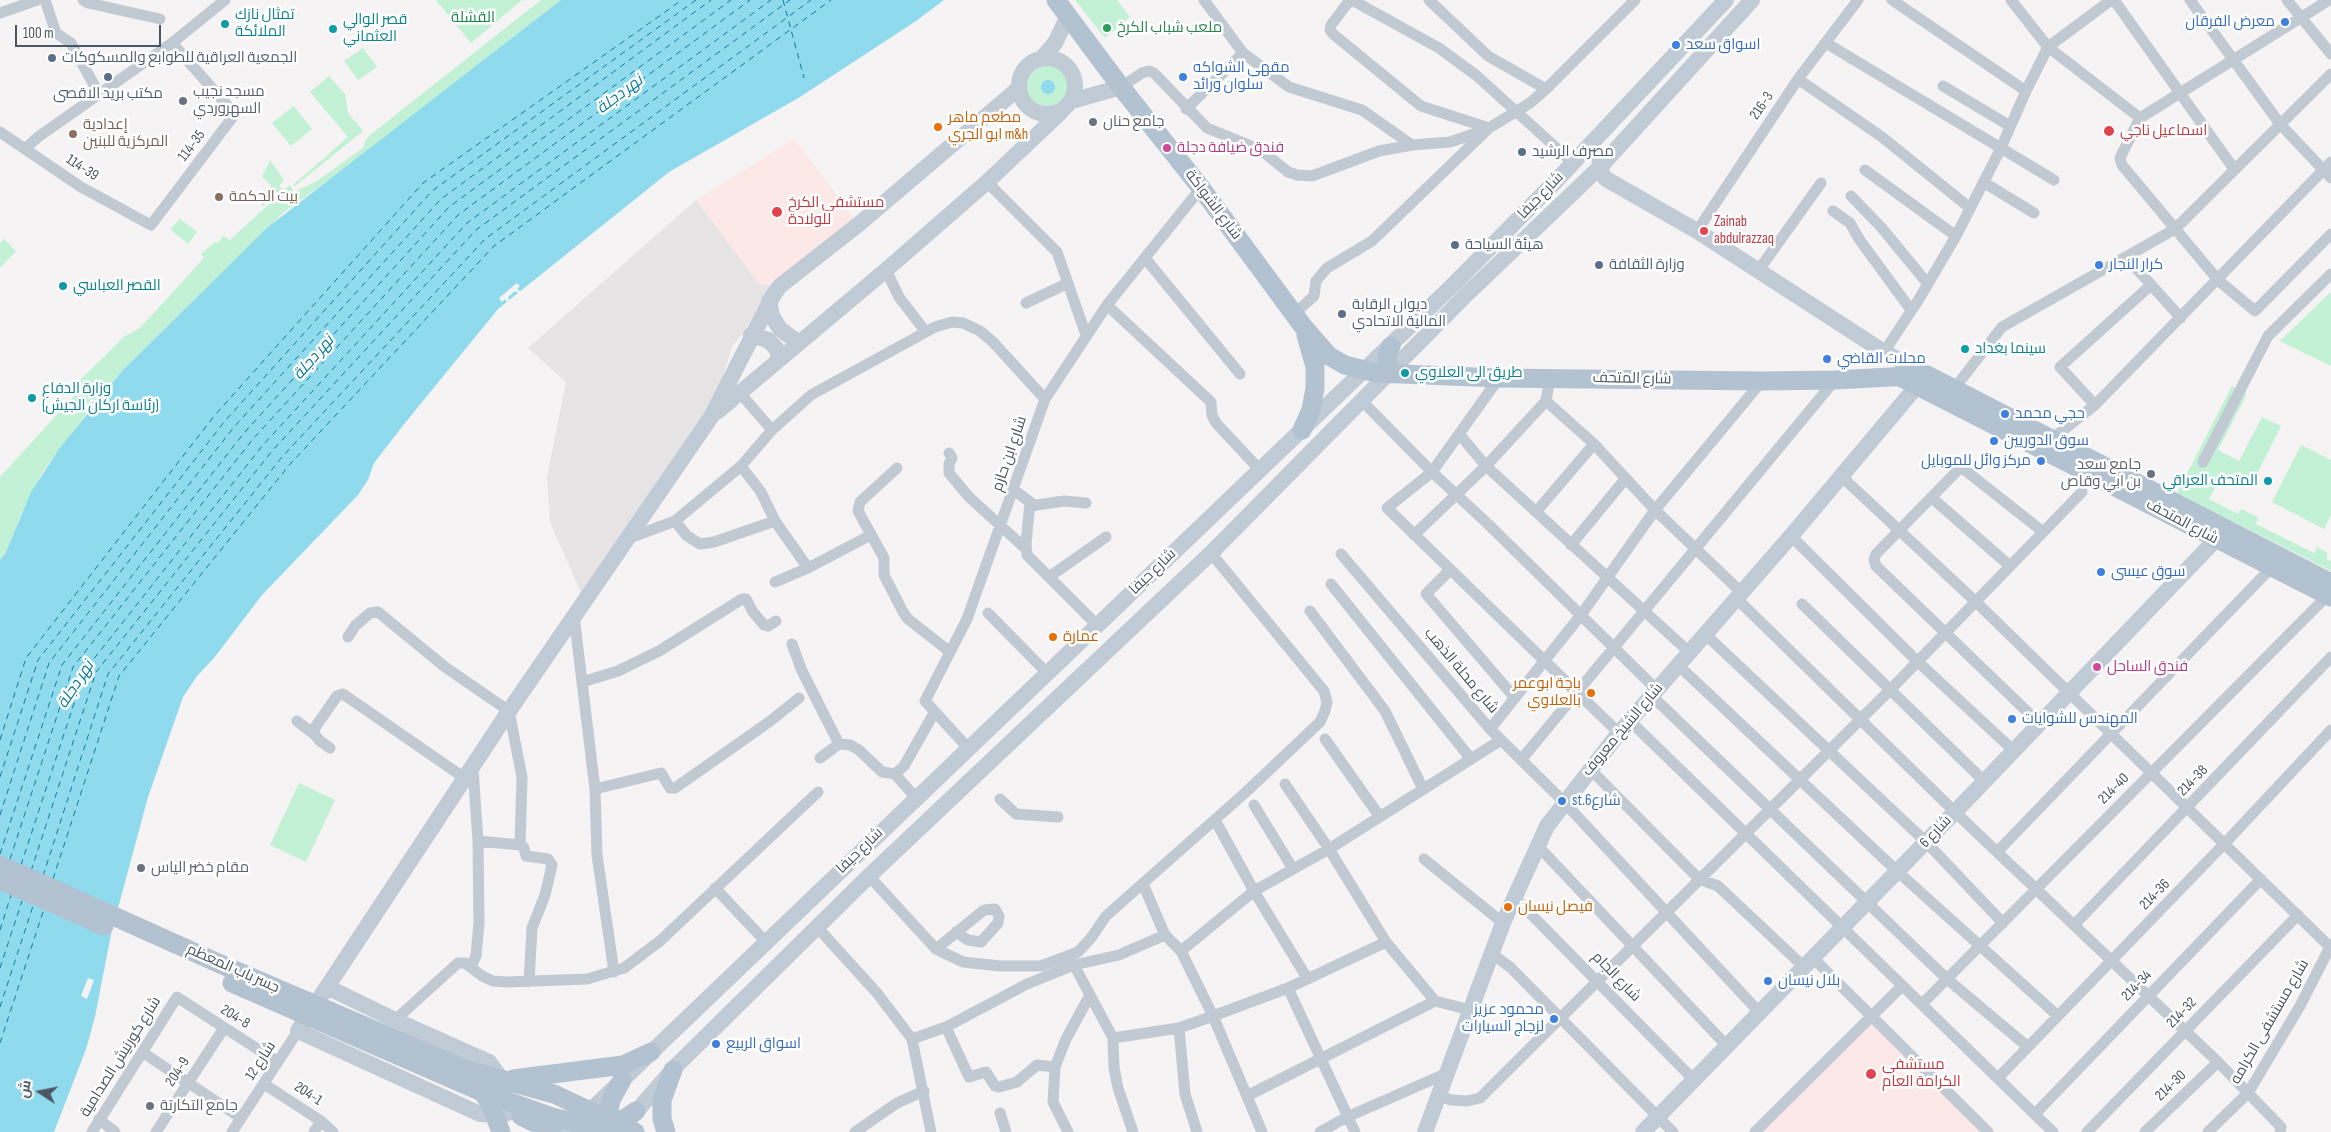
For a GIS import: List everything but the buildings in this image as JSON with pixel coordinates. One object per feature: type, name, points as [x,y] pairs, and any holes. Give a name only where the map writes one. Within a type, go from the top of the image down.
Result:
[{"type":"main road","name":"شارع الشواكة","points":[[1056,0],[1121,87],[1201,188],[1298,320],[1329,356],[1360,374]]},
{"type":"main road","points":[[1298,320],[1310,345],[1314,359],[1315,388],[1311,410],[1302,430]]},
{"type":"main road","points":[[1388,374],[1387,357],[1391,346]]},
{"type":"main road","name":"شارع المتحف","points":[[1360,374],[1499,378],[1762,381],[1900,378],[1922,381],[1954,389],[2052,439],[2221,534],[2271,568],[2330,592]]},
{"type":"main road","name":"شارع المتحف","points":[[1922,381],[2330,592]]},
{"type":"main road","name":"جسر باب المعظم","points":[[0,865],[465,1076]]},
{"type":"main road","name":"جسر باب المعظم","points":[[0,880],[465,1076]]},
{"type":"main road","points":[[465,1076],[503,1081],[623,1065],[651,1052]]},
{"type":"main road","points":[[666,1132],[662,1119],[662,1100],[673,1070]]},
{"type":"main road","points":[[465,1076],[482,1092],[519,1110],[553,1132]]},
{"type":"main road","points":[[597,1123],[622,1080]]},
{"type":"main road","points":[[503,1081],[597,1123]]},
{"type":"main road","points":[[482,1092],[499,1124]]},
{"type":"main road","points":[[519,1110],[597,1123],[636,1111]]},
{"type":"street","points":[[0,13],[37,0]]},
{"type":"street","points":[[45,0],[56,33],[71,43],[99,94]]},
{"type":"street","points":[[83,0],[88,3],[160,19]]},
{"type":"street","points":[[26,148],[38,136],[172,43],[225,0]]},
{"type":"street","points":[[1204,0],[1243,53],[1289,86],[1362,110],[1412,145]]},
{"type":"street","points":[[1489,128],[1421,106],[1333,34],[1330,30],[1331,25],[1351,0],[1439,48],[1477,76],[1572,164]]},
{"type":"street","points":[[1429,0],[1488,56],[1546,89]]},
{"type":"street","points":[[711,417],[886,270],[987,182],[1066,106],[1075,85],[1071,70],[1063,62],[1053,58],[1042,58],[1032,62],[1020,78],[1019,88],[1026,105],[1033,111],[1052,115],[1066,106],[1121,87],[1148,71],[1159,78],[1186,109],[1207,128],[1262,150],[1288,172],[1312,176],[1379,151],[1412,145],[1450,142],[1489,128],[1516,112],[1546,89],[1636,0]]},
{"type":"street","name":"شارع حيفا","points":[[622,1080],[1391,346],[1556,182],[1726,0]]},
{"type":"street","name":"شارع حيفا","points":[[636,1111],[673,1070],[869,876],[1211,553],[1467,294],[1600,167],[1752,0]]},
{"type":"street","name":"216-3","points":[[1696,231],[1798,79],[1858,0]]},
{"type":"street","points":[[1892,0],[2026,91]]},
{"type":"street","points":[[2011,0],[2048,47],[2140,118]]},
{"type":"street","points":[[1900,378],[1886,353],[1956,236],[2000,150],[2048,47],[2113,0],[2234,169]]},
{"type":"street","points":[[2190,0],[2232,61],[2280,124],[2331,178]]},
{"type":"street","points":[[2287,0],[2331,54]]},
{"type":"street","points":[[2328,0],[2140,118],[2120,158],[2122,165],[2218,280],[2255,311],[2331,234]]},
{"type":"street","points":[[1042,58],[1055,43],[1068,16]]},
{"type":"street","name":"114-35","points":[[151,224],[236,114],[172,43]]},
{"type":"street","points":[[1826,43],[2000,150],[2054,180]]},
{"type":"street","points":[[1186,109],[1243,53]]},
{"type":"street","points":[[1954,389],[2002,327],[2175,229],[2331,74]]},
{"type":"street","points":[[1798,79],[1882,136],[1970,208]]},
{"type":"street","points":[[1943,86],[2010,126]]},
{"type":"street","points":[[519,1110],[499,1124],[298,1031],[509,711],[711,417],[769,301],[780,286],[858,224],[1019,88]]},
{"type":"street","points":[[1600,167],[1599,151],[1609,125]]},
{"type":"street","points":[[1298,320],[1314,296],[1316,281],[1320,275],[1339,260],[1372,241],[1489,128]]},
{"type":"street","name":"114-39","points":[[0,132],[80,186],[151,224]]},
{"type":"street","points":[[2052,439],[2095,405],[2331,162]]},
{"type":"street","name":"شارع المتحف","points":[[1600,167],[1606,179],[1696,231],[1886,353],[1922,381]]},
{"type":"street","points":[[1865,170],[1956,236]]},
{"type":"street","points":[[987,182],[1057,252],[1086,335]]},
{"type":"street","points":[[1556,182],[1606,186],[1628,193]]},
{"type":"street","points":[[1983,182],[2034,213]]},
{"type":"street","points":[[1758,271],[1821,183]]},
{"type":"street","name":"شارع ابن حازم","points":[[934,713],[925,701],[967,619],[981,574],[1002,526],[1045,399],[1107,305],[1201,188]]},
{"type":"street","points":[[1851,196],[1881,227],[1928,284]]},
{"type":"street","points":[[1832,211],[1850,223],[1859,239],[1911,310]]},
{"type":"street","points":[[2126,257],[2181,318]]},
{"type":"street","points":[[1144,258],[1240,374]]},
{"type":"street","points":[[886,270],[899,297],[925,331]]},
{"type":"street","points":[[2203,462],[2268,336],[2331,274]]},
{"type":"street","points":[[1026,303],[1068,283]]},
{"type":"street","points":[[2095,405],[2060,367],[2151,284]]},
{"type":"street","points":[[769,301],[772,316],[780,330],[799,343]]},
{"type":"street","points":[[1107,305],[1211,402],[1212,415],[1216,423],[1260,470]]},
{"type":"street","points":[[626,539],[675,521],[741,466],[772,430],[811,395],[925,331],[952,322],[972,326],[993,342],[1045,399]]},
{"type":"street","points":[[752,335],[768,340],[776,348],[780,359]]},
{"type":"street","points":[[1360,374],[1369,382],[1367,396],[1432,472],[1581,615],[1655,693],[1868,902],[1948,979],[2028,1047]]},
{"type":"street","points":[[1499,378],[1432,472],[1387,508],[1543,662],[1619,733]]},
{"type":"street","points":[[1414,534],[1455,493],[1486,466],[1546,401],[1550,378]]},
{"type":"street","points":[[1521,760],[1835,380]]},
{"type":"street","points":[[1490,729],[1581,615],[1655,510],[1762,381]]},
{"type":"street","name":"شارع الشيخ معروف","points":[[1425,1132],[1445,1074],[1504,923],[1547,826],[1619,733],[1791,536],[1922,381]]},
{"type":"street","points":[[740,393],[772,430]]},
{"type":"street","points":[[1546,401],[1594,444],[1655,510],[1696,548],[1738,595],[1860,719],[2036,890],[2113,960],[2218,1062],[2281,1127],[2280,1132]]},
{"type":"street","points":[[1460,435],[1486,466],[1689,652]]},
{"type":"street","points":[[1536,512],[1594,444]]},
{"type":"street","points":[[949,453],[952,458],[949,464],[949,473],[969,497],[1026,549]]},
{"type":"street","points":[[741,466],[761,492],[775,520],[808,568]]},
{"type":"street","points":[[2039,723],[1946,631],[1876,566],[1874,560],[1876,554],[1961,467],[2042,531]]},
{"type":"street","points":[[896,468],[858,506],[884,558],[884,575],[903,612],[908,619],[950,652]]},
{"type":"street","points":[[1841,476],[2070,693],[2151,774],[2225,843],[2331,947]]},
{"type":"street","points":[[1571,545],[1626,478]]},
{"type":"street","points":[[1014,490],[1028,499],[1030,506],[1027,555],[1097,625]]},
{"type":"street","points":[[1438,1095],[1451,1100],[1467,1101],[1480,1098],[1890,689],[2082,492]]},
{"type":"street","points":[[1932,498],[2010,566]]},
{"type":"street","points":[[1030,506],[1055,504],[1064,501],[1086,502]]},
{"type":"street","points":[[675,521],[687,536],[700,544],[714,542],[775,520]]},
{"type":"street","name":"شارع 6","points":[[1643,1132],[1807,961],[1868,902],[1955,812],[2221,534]]},
{"type":"street","points":[[775,582],[808,568],[871,535]]},
{"type":"street","points":[[1791,536],[1917,661],[2013,750]]},
{"type":"street","points":[[1049,577],[1106,537]]},
{"type":"street","points":[[869,876],[936,949],[963,962],[1000,966],[1041,966],[1060,961],[1078,952],[1091,938],[1106,916],[1215,820],[1320,722],[1327,702],[1324,691],[1211,553]]},
{"type":"street","name":"شارع محلة الذهب","points":[[1341,554],[1490,729],[1564,802],[1759,1012]]},
{"type":"street","points":[[1997,852],[2271,568]]},
{"type":"street","points":[[1450,570],[1426,594],[1515,698]]},
{"type":"street","points":[[1331,584],[1471,759]]},
{"type":"street","name":"214-40","points":[[1922,1004],[2330,592]]},
{"type":"street","points":[[582,682],[618,671],[659,650],[742,599],[746,600],[764,625],[768,626],[776,621]]},
{"type":"street","points":[[1802,604],[1984,780]]},
{"type":"street","points":[[1310,611],[1385,711],[1423,788]]},
{"type":"street","points":[[348,638],[355,626],[370,613],[378,612],[445,667],[509,711],[522,777],[520,845]]},
{"type":"street","points":[[988,614],[1047,673]]},
{"type":"street","points":[[574,616],[595,790],[597,855],[614,972]]},
{"type":"street","points":[[1704,634],[1926,842],[2003,923]]},
{"type":"street","points":[[792,644],[802,671],[839,744]]},
{"type":"street","name":"214-38","points":[[2074,925],[2331,657]]},
{"type":"street","points":[[1678,665],[1979,947],[2058,1016]]},
{"type":"street","points":[[315,735],[314,729],[318,721],[337,696],[347,695],[469,774],[478,841],[479,923],[476,956],[471,966]]},
{"type":"street","points":[[595,790],[661,773],[670,788],[675,788],[769,722],[799,698]]},
{"type":"street","points":[[820,758],[839,744],[855,747],[882,772],[895,774],[900,772],[904,766],[934,713],[968,748]]},
{"type":"street","points":[[297,721],[330,748]]},
{"type":"street","points":[[1630,721],[2053,1132]]},
{"type":"street","name":"214-36","points":[[1998,1078],[2225,843],[2331,730]]},
{"type":"street","points":[[1325,739],[1380,817]]},
{"type":"street","points":[[1181,951],[1254,891],[1329,849],[1501,740]]},
{"type":"street","points":[[1590,769],[1699,879],[1718,886],[1871,1014],[1988,1132]]},
{"type":"street","points":[[895,774],[916,798]]},
{"type":"street","points":[[1285,784],[1329,849],[1386,942],[1435,1001],[1470,1010]]},
{"type":"street","points":[[395,1020],[458,963],[464,962],[482,976],[493,981],[529,982],[587,979],[614,972],[640,959],[818,792]]},
{"type":"street","points":[[1000,799],[1016,814],[1058,817]]},
{"type":"street","points":[[1254,805],[1293,869]]},
{"type":"street","points":[[1215,820],[1254,891],[1308,978]]},
{"type":"street","points":[[478,841],[520,845],[524,848],[526,856],[548,859],[552,866],[545,895],[532,928],[529,982]]},
{"type":"street","points":[[1538,846],[1727,1046]]},
{"type":"street","points":[[1424,859],[1504,923]]},
{"type":"street","name":"214-34","points":[[2035,1114],[2261,879]]},
{"type":"street","points":[[1143,884],[1165,935],[1181,951],[1213,1016],[1262,1132]]},
{"type":"street","points":[[715,888],[766,942]]},
{"type":"street","name":"شارع الجام","points":[[1514,898],[1694,1080]]},
{"type":"street","name":"214-32","points":[[2087,1132],[2298,915]]},
{"type":"street","points":[[817,927],[877,992],[912,1039],[924,1090],[931,1132]]},
{"type":"street","points":[[936,949],[956,932]]},
{"type":"street","points":[[912,1039],[946,1027],[1027,984],[1074,965],[1119,955],[1165,935]]},
{"type":"street","points":[[1113,1038],[1179,1028],[1288,988],[1386,942]]},
{"type":"street","name":"شارع مستشفى الكرامه","points":[[2208,1132],[2248,1093],[2295,1014],[2331,947]]},
{"type":"street","points":[[1492,954],[1510,967],[1673,1132]]},
{"type":"street","points":[[1074,965],[1113,1038],[1114,1068],[1118,1088],[1132,1132]]},
{"type":"street","points":[[1755,1132],[1871,1014],[1902,986]]},
{"type":"street","points":[[327,987],[395,1020],[490,1062],[503,1081]]},
{"type":"street","points":[[1288,988],[1355,1132]]},
{"type":"street","points":[[1068,1132],[1053,1102],[1055,1067],[1066,1039],[1090,995]]},
{"type":"street","name":"204-8","points":[[177,997],[278,1062]]},
{"type":"street","name":"شارع كورنيش الصدامية","points":[[92,1132],[177,997]]},
{"type":"street","points":[[1247,1096],[1435,1001]]},
{"type":"street","points":[[946,1027],[970,1078],[986,1072],[995,1086],[999,1088],[1017,1082],[1037,1065],[1055,1067]]},
{"type":"street","name":"204-9","points":[[156,1132],[224,1028]]},
{"type":"street","points":[[1179,1028],[1185,1094],[1197,1132]]},
{"type":"street","name":"شارع 12","points":[[232,1132],[298,1031]]},
{"type":"street","points":[[142,1052],[241,1118]]},
{"type":"street","name":"214-30","points":[[2145,1132],[2218,1062]]},
{"type":"street","points":[[1320,1132],[1347,1117],[1445,1074]]},
{"type":"street","name":"204-1","points":[[264,1084],[321,1120],[333,1132]]},
{"type":"street","points":[[855,1132],[897,1103],[924,1090]]},
{"type":"street","points":[[1000,1112],[1006,1132]]},
{"type":"street","points":[[99,1119],[115,1132]]},
{"type":"street","points":[[314,1132],[321,1120]]},
{"type":"shaded area","name":"مستشفى الكرخ للولادة","points":[[794,139],[859,224],[780,286],[759,284],[696,200]]},
{"type":"shaded area","points":[[696,200],[780,286],[732,347],[711,417],[581,593],[550,522],[547,477],[566,382],[528,348]]},
{"type":"shaded area","name":"مستشفى الكرامة العام","points":[[1871,1016],[1982,1132],[1760,1132]]},
{"type":"green space","name":"القشلة","points":[[436,0],[522,0],[471,43]]},
{"type":"green space","points":[[541,0],[561,0],[359,158],[283,213],[122,371],[90,409],[43,471],[22,512],[5,554],[0,560],[0,477],[84,385],[79,381],[125,336],[140,328],[204,258],[201,254],[215,242],[218,243],[223,236],[230,240],[290,185],[294,192],[317,181],[363,148],[365,141],[370,135]]},
{"type":"green space","name":"ملعب شباب الكرخ","points":[[1075,0],[1117,0],[1130,17],[1105,38]]},
{"type":"green space","points":[[363,48],[377,67],[358,80],[344,61]]},
{"type":"green space","points":[[1049,65],[1061,69],[1067,75],[1071,87],[1067,99],[1061,105],[1049,109],[1037,105],[1031,99],[1027,87],[1031,75],[1037,69]]},
{"type":"green space","points":[[329,76],[345,94],[348,113],[363,131],[295,186],[293,185],[348,137],[310,92]]},
{"type":"green space","points":[[294,106],[312,129],[291,146],[272,123]]},
{"type":"green space","points":[[270,160],[284,180],[279,186],[283,189],[263,206],[261,204],[271,185],[262,177]]},
{"type":"green space","points":[[180,219],[197,232],[188,244],[170,229]]},
{"type":"green space","points":[[4,239],[16,251],[0,268],[0,243]]},
{"type":"green space","points":[[2331,292],[2331,366],[2280,341]]},
{"type":"green space","points":[[2232,386],[2247,394],[2218,450],[2239,461],[2262,417],[2281,426],[2250,488],[2223,474],[2209,499],[2238,514],[2241,509],[2258,517],[2256,524],[2314,553],[2317,547],[2328,553],[2326,558],[2331,561],[2331,571],[2177,493]]},
{"type":"green space","points":[[2301,445],[2331,460],[2331,515],[2324,529],[2272,502]]},
{"type":"green space","points":[[299,783],[335,800],[306,862],[270,845]]},
{"type":"water","name":"نهر دجلة","points":[[561,0],[944,0],[916,21],[800,97],[669,172],[498,309],[374,463],[368,480],[358,495],[262,595],[214,658],[197,676],[183,697],[148,797],[111,934],[95,1017],[86,1049],[54,1132],[0,1132],[0,560],[5,554],[31,492],[59,449],[122,371],[268,227]]},
{"type":"water","points":[[1048,80],[1053,82],[1055,87],[1053,92],[1048,94],[1043,92],[1041,87],[1043,82]]},
{"type":"pier","points":[[517,283],[520,286],[517,289],[520,291],[518,293],[515,291],[508,297],[509,300],[507,302],[505,299],[502,302],[499,298]]},
{"type":"pier","points":[[88,978],[94,980],[87,999],[81,996]]},
{"type":"ferry route","points":[[0,740],[26,658],[215,415],[423,183],[682,0]]},
{"type":"ferry route","points":[[0,777],[38,660],[225,421],[432,191],[696,0]]},
{"type":"ferry route","points":[[0,815],[49,663],[234,427],[441,199],[711,0]]},
{"type":"ferry route","points":[[0,854],[62,665],[244,433],[449,207],[731,0]]},
{"type":"ferry route","points":[[10,859],[73,667],[253,439],[458,215],[750,0]]},
{"type":"ferry route","points":[[21,865],[85,670],[263,445],[467,223],[771,0]]},
{"type":"ferry route","points":[[783,0],[804,78]]},
{"type":"ferry route","points":[[31,871],[96,672],[272,451],[476,230],[790,0]]},
{"type":"ferry route","points":[[43,876],[108,674],[282,457],[485,239],[811,0]]},
{"type":"ferry route","points":[[53,879],[119,676],[291,463],[494,246],[831,0]]},
{"type":"ferry route","points":[[0,930],[11,895]]},
{"type":"ferry route","points":[[0,968],[22,901]]},
{"type":"ferry route","points":[[0,1007],[33,906]]},
{"type":"ferry route","points":[[0,1043],[44,909]]},
{"type":"place","name":"معرض الفرقان","points":[[2285,22]]},
{"type":"place","name":"تمثال نازك الملائكة","points":[[225,24]]},
{"type":"place","name":"ملعب شباب الكرخ","points":[[1107,28]]},
{"type":"place","name":"قصر الوالي العثماني","points":[[333,29]]},
{"type":"place","name":"اسواق سعد","points":[[1676,45]]},
{"type":"place","name":"الجمعية العراقية للطوابع والمسكوكات","points":[[52,58]]},
{"type":"place","name":"مكتب بريد الاقصى","points":[[108,77]]},
{"type":"place","name":"مقهى الشواكه سلوان ورائد","points":[[1183,77]]},
{"type":"place","name":"مسجد نجيب السهروردي","points":[[183,101]]},
{"type":"place","name":"جامع حنان","points":[[1093,122]]},
{"type":"place","name":"مطعم ماهر ابو الجري m&h","points":[[938,127]]},
{"type":"place","name":"اسماعيل ناجي","points":[[2109,131]]},
{"type":"place","name":"إعدادية المركزية للبنين","points":[[73,134]]},
{"type":"place","name":"فندق ضيافة دجلة","points":[[1167,148]]},
{"type":"place","name":"مصرف الرشيد","points":[[1522,152]]},
{"type":"place","name":"بيت الحكمة","points":[[219,197]]},
{"type":"place","name":"مستشفى الكرخ للولادة","points":[[777,212]]},
{"type":"place","name":"Zainab abdulrazzaq","points":[[1704,231]]},
{"type":"place","name":"هيئة السياحة","points":[[1455,245]]},
{"type":"place","name":"وزارة الثقافة","points":[[1599,265]]},
{"type":"place","name":"كرار النجار","points":[[2099,265]]},
{"type":"place","name":"القصر العباسي","points":[[63,286]]},
{"type":"place","name":"ديوان الرقابة المالية الاتحادي","points":[[1342,314]]},
{"type":"place","name":"سينما بغداد","points":[[1965,349]]},
{"type":"place","name":"محلات القاضي","points":[[1827,359]]},
{"type":"place","name":"طريق الى العلاوي","points":[[1405,373]]},
{"type":"place","name":"وزارة الدفاع (رئاسة اركان الجيش)","points":[[32,398]]},
{"type":"place","name":"حجي محمد","points":[[2005,414]]},
{"type":"place","name":"سوق الدوريين","points":[[1994,441]]},
{"type":"place","name":"مركز وائل للموبايل","points":[[2041,461]]},
{"type":"place","name":"جامع سعد بن ابي وقاص","points":[[2151,474]]},
{"type":"place","name":"المتحف العراقي","points":[[2268,481]]},
{"type":"place","name":"سوق عيسى","points":[[2101,572]]},
{"type":"place","name":"عمارة","points":[[1053,637]]},
{"type":"place","name":"فندق الساحل","points":[[2097,667]]},
{"type":"place","name":"باچة ابوعمر بالعلاوي","points":[[1591,693]]},
{"type":"place","name":"المهندس للشوايات","points":[[2012,719]]},
{"type":"place","name":"st.شارع6","points":[[1562,801]]},
{"type":"place","name":"مقام خضر الياس","points":[[141,868]]},
{"type":"place","name":"فيصل نيسان","points":[[1508,907]]},
{"type":"place","name":"بلال نيسان","points":[[1768,981]]},
{"type":"place","name":"محمود عزيز لزجاج السيارات","points":[[1554,1019]]},
{"type":"place","name":"اسواق الربيع","points":[[716,1044]]},
{"type":"place","name":"مستشفى الكرامة العام","points":[[1871,1074]]},
{"type":"place","name":"جامع التكارتة","points":[[150,1106]]}]
